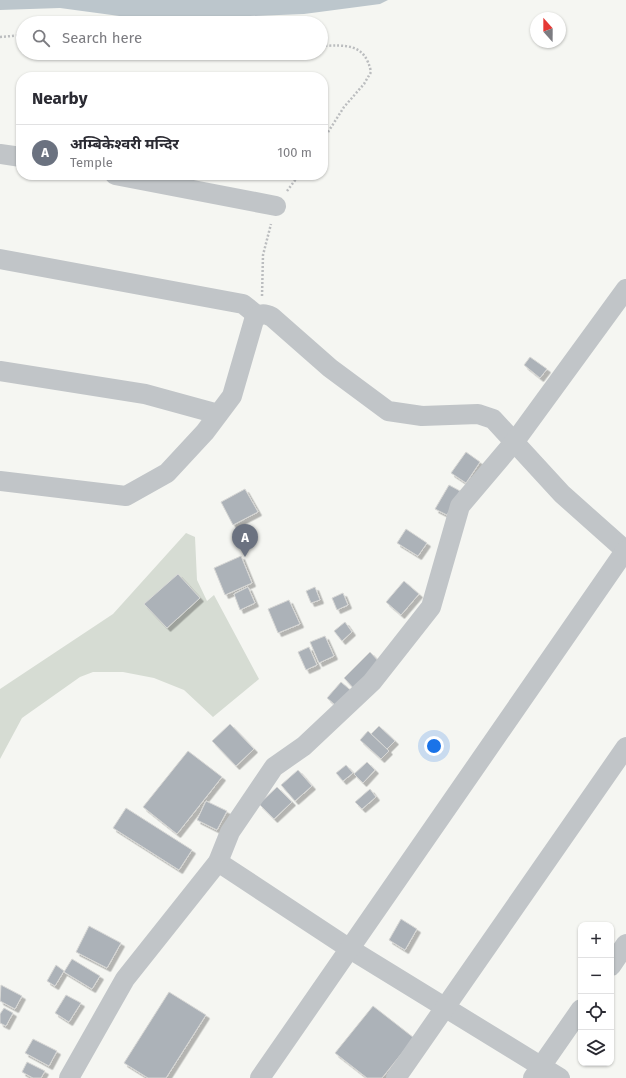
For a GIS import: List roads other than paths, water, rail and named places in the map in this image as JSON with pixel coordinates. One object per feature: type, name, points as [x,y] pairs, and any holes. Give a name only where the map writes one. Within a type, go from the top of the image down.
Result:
[{"type":"street","points":[[0,154],[16,156]]},
{"type":"street","points":[[141,180],[276,206]]},
{"type":"street","points":[[0,259],[243,304],[260,315],[272,316],[330,368],[388,412],[422,416],[478,414],[493,419],[515,441],[562,494],[626,551],[260,1078]]},
{"type":"street","points":[[69,1078],[125,979],[218,862],[230,832],[274,767],[304,746],[372,682],[431,607],[460,506],[515,441],[626,290]]},
{"type":"street","points":[[0,481],[126,496],[167,473],[205,432],[232,396],[252,328],[260,315]]},
{"type":"street","points":[[0,371],[146,394],[218,414]]},
{"type":"street","points":[[396,1078],[626,747]]},
{"type":"street","points":[[218,862],[350,949],[445,1007],[537,1072],[560,1078]]},
{"type":"street","points":[[614,962],[626,944]]},
{"type":"street","points":[[537,1072],[578,1014]]},
{"type":"place","name":"अम्बिकेश्‍वरी मन्दिर","points":[[245,557]]}]
